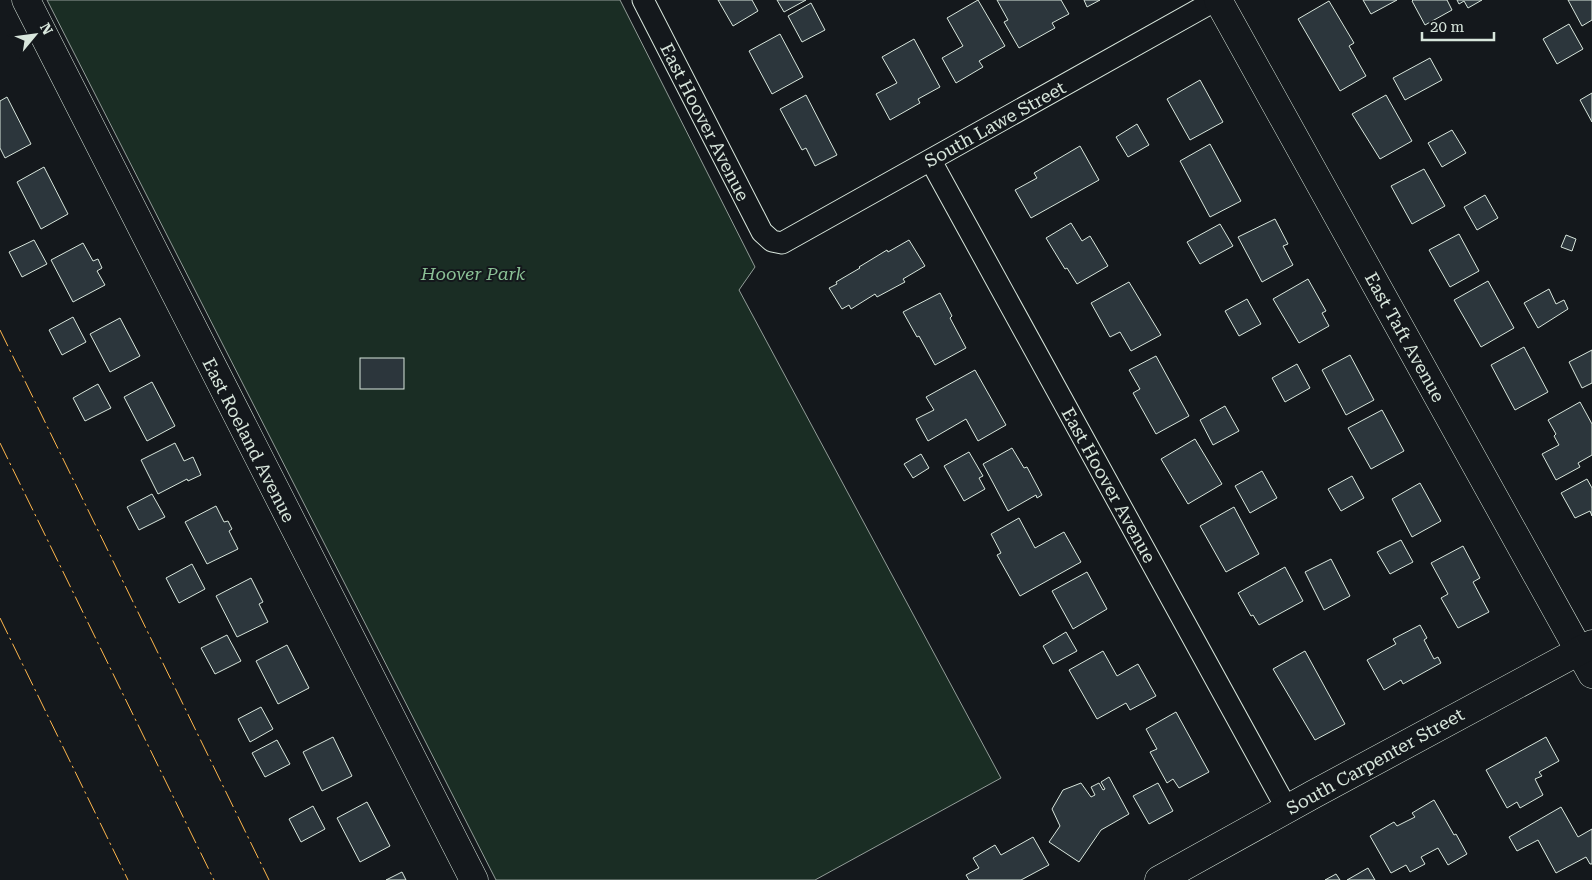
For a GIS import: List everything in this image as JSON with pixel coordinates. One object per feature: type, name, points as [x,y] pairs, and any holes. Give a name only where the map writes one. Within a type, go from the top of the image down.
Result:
[{"type":"street","name":"East Roeland Avenue","points":[[26,0],[474,880]]},
{"type":"street","name":"East Hoover Avenue","points":[[643,0],[756,221],[762,232],[772,241]]},
{"type":"street","name":"South Lawe Street","points":[[772,241],[782,243],[793,238],[1217,0]]},
{"type":"street","name":"East Taft Avenue","points":[[1217,0],[1585,647],[1592,674]]},
{"type":"street","name":"East Hoover Avenue","points":[[930,161],[1287,809]]},
{"type":"street","name":"South Carpenter Street","points":[[1160,880],[1585,647]]},
{"type":"green space","name":"Hoover Park","points":[[47,0],[620,0],[755,267],[739,290],[1001,778],[815,880],[496,880]]},
{"type":"building","points":[[718,0],[752,0],[758,11],[733,26]]},
{"type":"building","points":[[777,0],[806,0],[784,12]]},
{"type":"building","points":[[978,0],[1005,46],[979,61],[983,67],[956,83],[942,58],[963,46],[947,18]]},
{"type":"building","points":[[997,0],[1061,0],[1069,14],[1052,23],[1055,28],[1019,48],[1004,22],[1008,20]]},
{"type":"building","points":[[1084,0],[1100,0],[1087,7]]},
{"type":"building","points":[[1363,0],[1397,0],[1371,14]]},
{"type":"building","points":[[1413,0],[1447,0],[1452,10],[1425,25]]},
{"type":"building","points":[[1457,0],[1482,0],[1468,8],[1464,1],[1459,4]]},
{"type":"building","points":[[1568,0],[1592,0],[1592,20],[1582,26]]},
{"type":"building","points":[[1329,1],[1354,43],[1349,46],[1366,76],[1340,91],[1298,19]]},
{"type":"building","points":[[811,3],[825,30],[802,42],[788,16]]},
{"type":"building","points":[[1569,24],[1583,49],[1557,64],[1543,39]]},
{"type":"building","points":[[780,34],[803,77],[772,94],[749,51]]},
{"type":"building","points":[[914,39],[940,87],[918,99],[920,103],[890,120],[876,94],[897,83],[882,57]]},
{"type":"building","points":[[1430,58],[1442,80],[1405,100],[1393,78]]},
{"type":"building","points":[[1200,80],[1223,122],[1190,140],[1167,99]]},
{"type":"building","points":[[1592,93],[1592,122],[1580,100]]},
{"type":"building","points":[[806,95],[837,155],[815,166],[806,148],[802,150],[780,109]]},
{"type":"building","points":[[1386,95],[1412,141],[1380,159],[1352,114]]},
{"type":"building","points":[[7,97],[31,144],[5,158],[0,148],[0,101]]},
{"type":"building","points":[[1137,124],[1149,145],[1128,157],[1116,137]]},
{"type":"building","points":[[1452,130],[1466,153],[1442,167],[1428,143]]},
{"type":"building","points":[[1210,144],[1241,201],[1210,217],[1180,161]]},
{"type":"building","points":[[1080,146],[1099,180],[1031,218],[1015,190],[1037,178],[1034,173]]},
{"type":"building","points":[[44,167],[68,214],[41,229],[17,182]]},
{"type":"building","points":[[1424,169],[1445,206],[1412,224],[1391,186]]},
{"type":"building","points":[[1485,195],[1498,218],[1477,230],[1464,207]]},
{"type":"building","points":[[1275,219],[1288,244],[1283,246],[1293,265],[1262,282],[1238,237]]},
{"type":"building","points":[[1071,223],[1082,241],[1090,236],[1108,266],[1077,284],[1067,268],[1065,269],[1046,238]]},
{"type":"building","points":[[1220,224],[1233,246],[1200,264],[1187,242]]},
{"type":"building","points":[[1459,234],[1479,271],[1450,287],[1429,250]]},
{"type":"building","points":[[1566,235],[1576,239],[1572,251],[1561,247]]},
{"type":"building","points":[[34,240],[47,264],[22,277],[9,252]]},
{"type":"building","points":[[909,240],[925,266],[903,279],[905,282],[877,297],[875,294],[851,309],[849,305],[842,309],[829,288],[887,250],[888,252]]},
{"type":"building","points":[[83,243],[93,261],[98,259],[102,268],[97,271],[105,285],[73,302],[51,260]]},
{"type":"building","points":[[1308,279],[1326,311],[1322,313],[1329,326],[1299,343],[1273,299]]},
{"type":"building","points":[[1488,281],[1514,328],[1481,347],[1454,300]]},
{"type":"building","points":[[1129,282],[1161,335],[1131,351],[1120,332],[1110,337],[1091,303]]},
{"type":"building","points":[[1549,289],[1556,304],[1564,300],[1568,309],[1538,328],[1524,303]]},
{"type":"building","points":[[940,293],[952,316],[950,318],[966,348],[935,365],[903,312]]},
{"type":"building","points":[[1247,299],[1261,324],[1239,336],[1225,311]]},
{"type":"building","points":[[73,317],[86,342],[62,355],[49,330]]},
{"type":"building","points":[[120,318],[140,356],[110,372],[90,334]]},
{"type":"building","points":[[1524,347],[1548,392],[1515,410],[1491,365]]},
{"type":"building","points":[[1592,350],[1592,383],[1582,388],[1569,362]]},
{"type":"building","points":[[1350,355],[1374,400],[1346,415],[1322,370]]},
{"type":"building","points":[[1156,356],[1189,416],[1156,434],[1133,393],[1140,389],[1129,370]]},
{"type":"building","points":[[360,358],[404,358],[404,389],[360,389]]},
{"type":"building","points":[[1297,364],[1310,388],[1285,402],[1272,378]]},
{"type":"building","points":[[975,370],[1006,425],[978,441],[966,419],[928,441],[916,419],[934,410],[926,397]]},
{"type":"building","points":[[152,382],[175,426],[147,441],[124,397]]},
{"type":"building","points":[[98,384],[111,408],[85,421],[73,398]]},
{"type":"building","points":[[1580,402],[1592,424],[1592,455],[1578,463],[1580,467],[1556,480],[1542,454],[1559,445],[1554,436],[1556,434],[1548,420]]},
{"type":"building","points":[[1225,406],[1239,431],[1213,445],[1200,420]]},
{"type":"building","points":[[1382,410],[1404,451],[1371,469],[1348,428]]},
{"type":"building","points":[[1195,439],[1222,484],[1188,504],[1161,459]]},
{"type":"building","points":[[175,443],[184,461],[193,457],[201,475],[188,481],[187,479],[158,494],[141,460]]},
{"type":"building","points":[[1012,448],[1024,468],[1027,467],[1042,495],[1037,498],[1036,495],[1008,511],[983,464]]},
{"type":"building","points":[[969,452],[983,476],[979,478],[985,489],[964,501],[944,466]]},
{"type":"building","points":[[921,454],[929,468],[913,478],[904,464]]},
{"type":"building","points":[[1262,471],[1277,498],[1250,513],[1235,486]]},
{"type":"building","points":[[1352,476],[1364,498],[1341,511],[1328,489]]},
{"type":"building","points":[[1587,479],[1592,488],[1592,516],[1590,511],[1575,518],[1561,493]]},
{"type":"building","points":[[1420,483],[1441,521],[1412,537],[1392,499]]},
{"type":"building","points":[[152,494],[165,517],[139,530],[127,507]]},
{"type":"building","points":[[216,506],[224,522],[228,521],[232,529],[229,531],[238,549],[207,564],[185,522]]},
{"type":"building","points":[[1234,507],[1259,554],[1226,572],[1200,526]]},
{"type":"building","points":[[1019,518],[1035,548],[1064,532],[1081,562],[1020,596],[997,555],[1001,553],[991,534]]},
{"type":"building","points":[[1401,540],[1413,562],[1390,574],[1377,552]]},
{"type":"building","points":[[1463,546],[1480,578],[1473,582],[1489,612],[1458,628],[1441,598],[1448,594],[1431,563]]},
{"type":"building","points":[[1331,559],[1350,596],[1324,610],[1305,572]]},
{"type":"building","points":[[192,564],[205,589],[179,603],[166,578]]},
{"type":"building","points":[[1285,567],[1303,601],[1259,625],[1253,615],[1251,616],[1238,593]]},
{"type":"building","points":[[1087,572],[1107,609],[1073,629],[1052,591]]},
{"type":"building","points":[[251,578],[263,602],[259,604],[268,622],[237,637],[216,596]]},
{"type":"building","points":[[1420,625],[1427,638],[1424,640],[1434,659],[1438,657],[1441,663],[1403,684],[1401,680],[1384,690],[1367,660],[1396,644],[1393,639]]},
{"type":"building","points":[[1066,632],[1077,651],[1053,664],[1043,646]]},
{"type":"building","points":[[227,635],[241,661],[215,674],[201,648]]},
{"type":"building","points":[[287,645],[309,688],[278,704],[256,661]]},
{"type":"building","points":[[1103,651],[1117,676],[1138,664],[1156,696],[1130,710],[1126,703],[1097,719],[1069,670]]},
{"type":"building","points":[[1305,651],[1345,724],[1315,740],[1273,669]]},
{"type":"building","points":[[261,707],[273,729],[250,742],[238,719]]},
{"type":"building","points":[[1176,712],[1209,772],[1179,788],[1173,779],[1167,783],[1150,752],[1157,749],[1146,729]]},
{"type":"building","points":[[333,737],[352,776],[322,791],[303,752]]},
{"type":"building","points":[[1546,737],[1559,761],[1539,772],[1542,776],[1535,779],[1543,795],[1520,808],[1517,802],[1507,808],[1486,770]]},
{"type":"building","points":[[277,740],[290,764],[265,777],[252,753]]},
{"type":"building","points":[[1109,777],[1129,814],[1101,830],[1079,862],[1049,842],[1060,826],[1052,809],[1063,790],[1081,783],[1091,797],[1095,795],[1091,787],[1099,783],[1103,790],[1105,789],[1101,782]]},
{"type":"building","points":[[1158,783],[1173,811],[1149,824],[1133,796]]},
{"type":"building","points":[[1434,800],[1467,854],[1448,865],[1438,848],[1421,857],[1425,864],[1410,872],[1406,865],[1391,873],[1370,836],[1394,822],[1397,826],[1415,817],[1412,813]]},
{"type":"building","points":[[367,802],[390,846],[360,862],[337,818]]},
{"type":"building","points":[[313,806],[325,829],[301,842],[289,819]]},
{"type":"building","points":[[1561,807],[1578,837],[1592,829],[1592,864],[1590,864],[1586,857],[1556,873],[1538,840],[1517,851],[1509,837]]},
{"type":"building","points":[[1033,837],[1049,865],[1021,880],[969,880],[966,875],[979,868],[973,858],[995,845],[1001,855]]},
{"type":"building","points":[[1368,868],[1375,880],[1347,880]]},
{"type":"building","points":[[402,872],[406,880],[386,880]]},
{"type":"building","points":[[1336,874],[1340,880],[1325,880]]},
{"type":"power","points":[[0,330],[269,880]]},
{"type":"power","points":[[0,443],[214,880]]},
{"type":"power","points":[[0,618],[128,880]]}]
